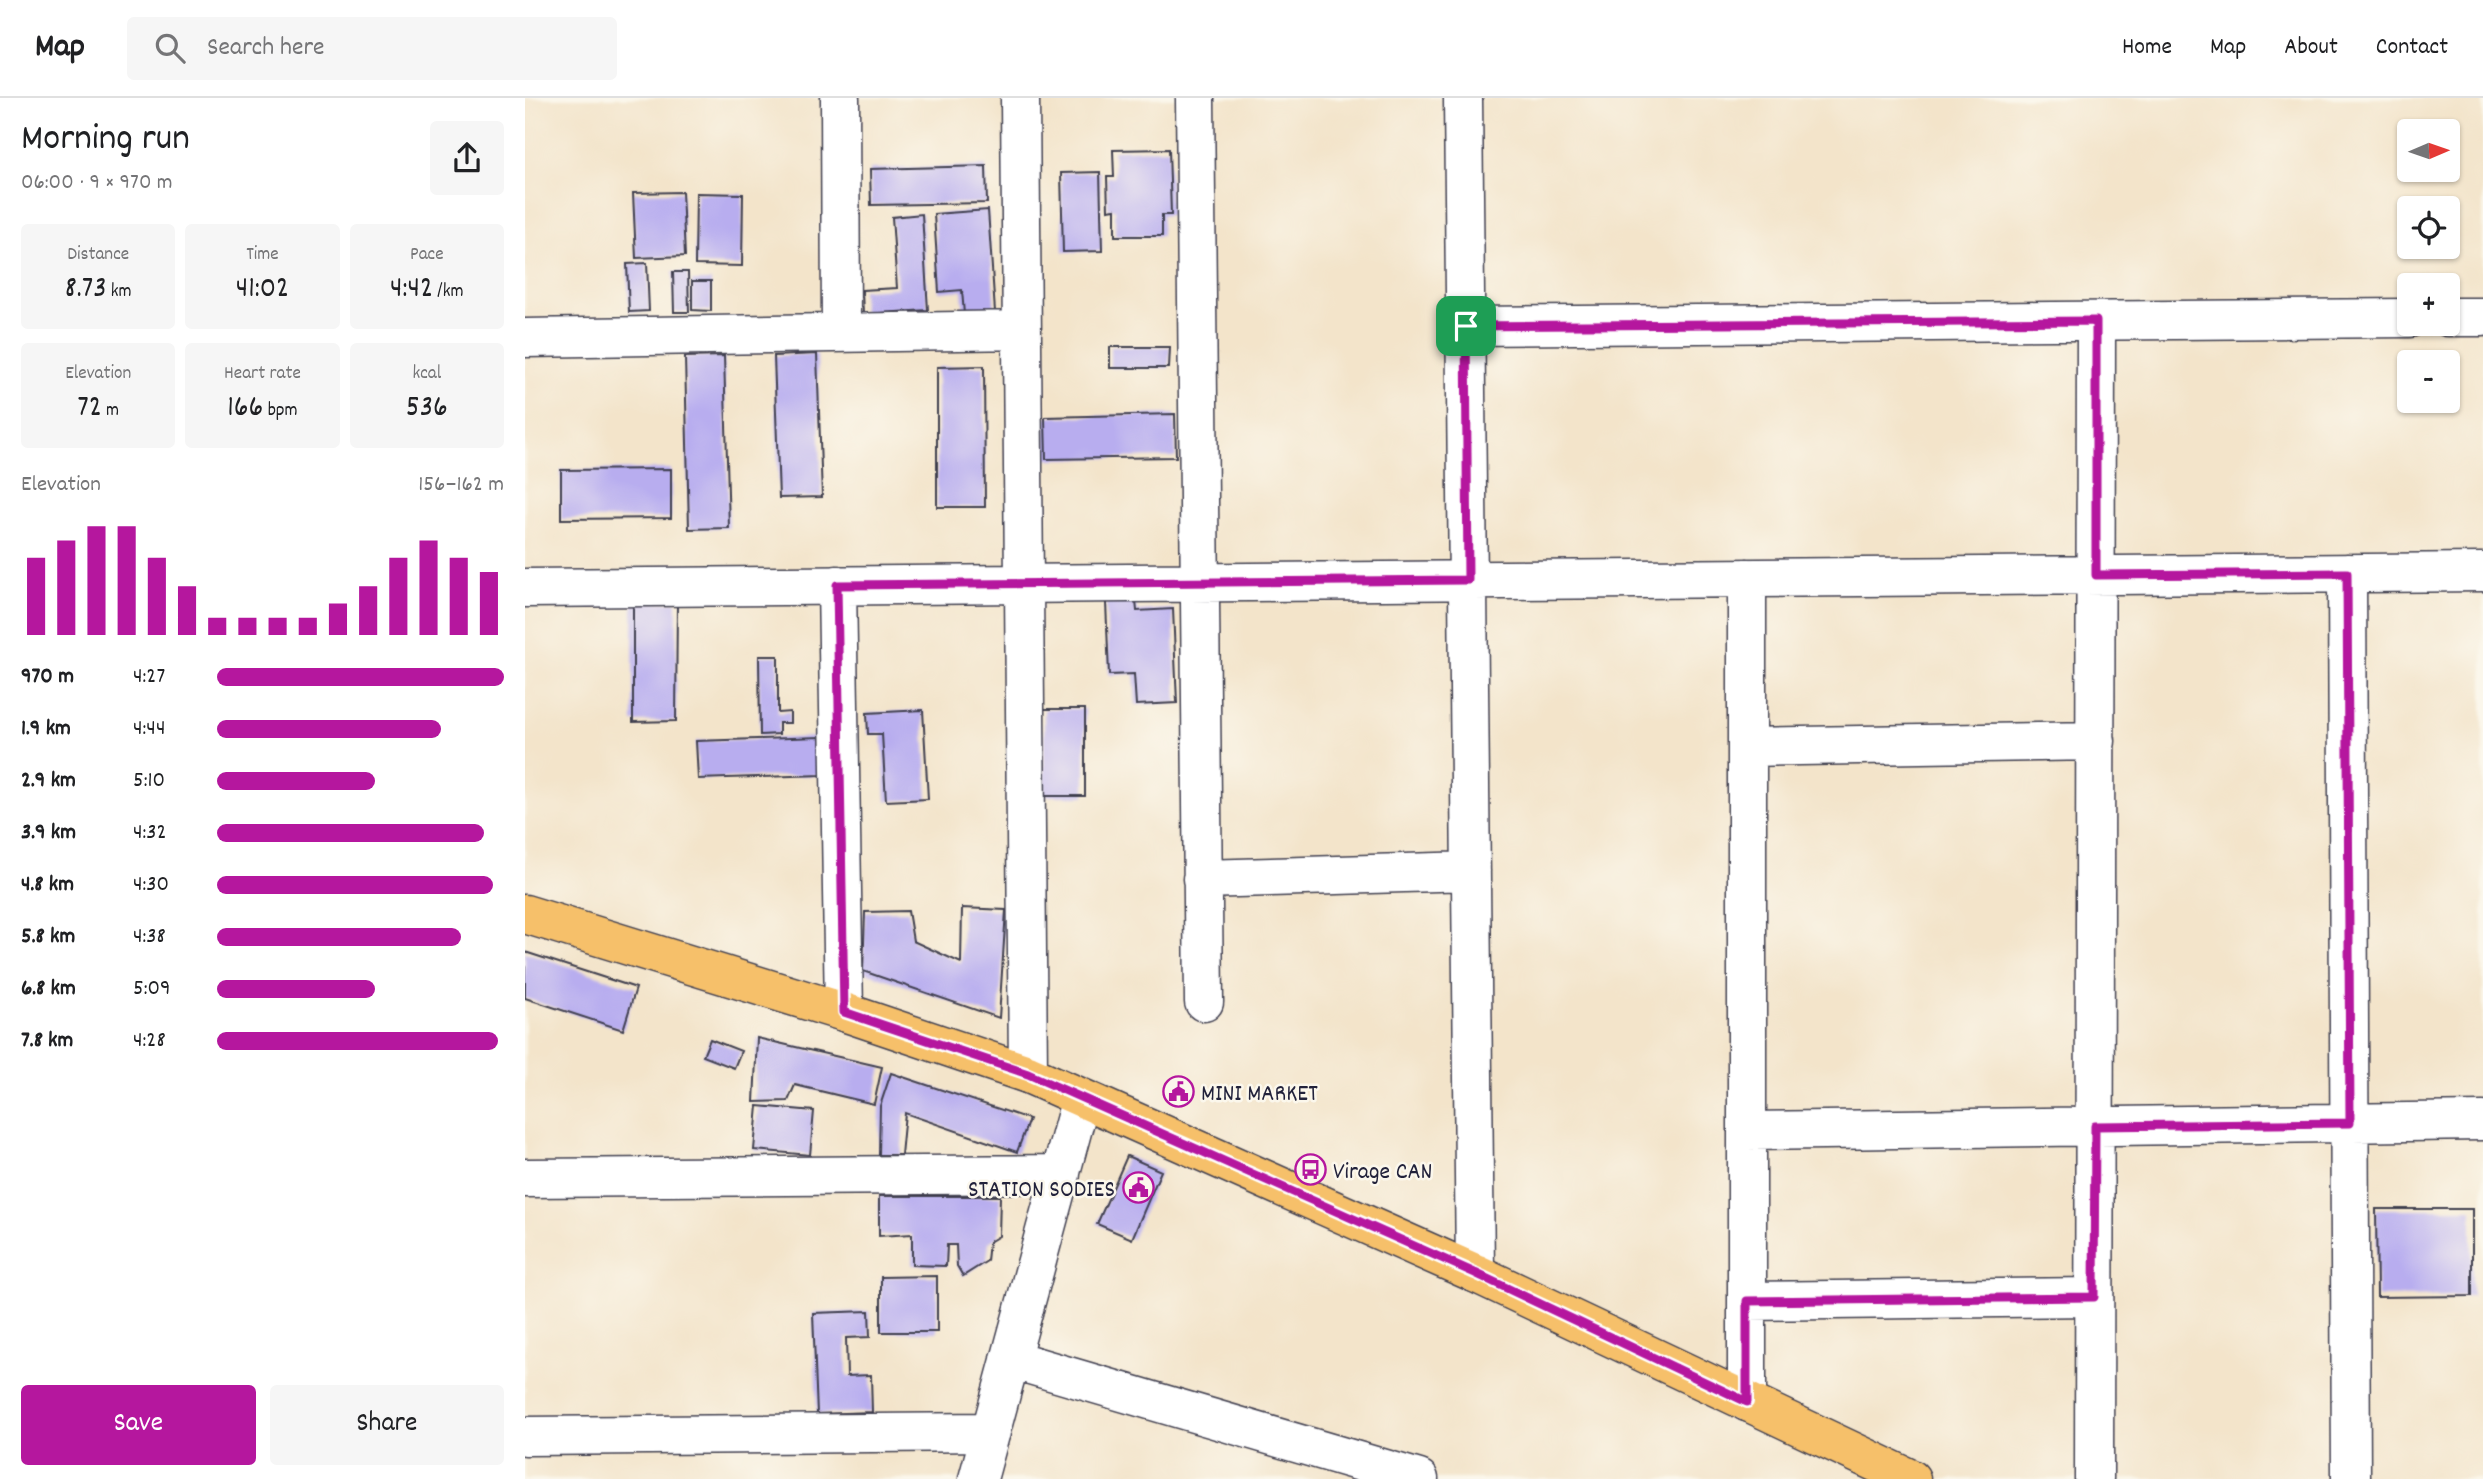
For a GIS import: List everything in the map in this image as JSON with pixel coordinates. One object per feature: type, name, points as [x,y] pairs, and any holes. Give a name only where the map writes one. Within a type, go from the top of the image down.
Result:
[{"type":"main road","points":[[525,914],[844,1012],[1028,1074],[1475,1273],[1908,1478]]},
{"type":"street","points":[[840,98],[841,332]]},
{"type":"street","points":[[1020,98],[1028,1074]]},
{"type":"street","points":[[1195,98],[1204,1002]]},
{"type":"street","points":[[1463,98],[1475,1273]]},
{"type":"street","points":[[2460,317],[2483,317]]},
{"type":"street","points":[[1466,326],[2397,318]]},
{"type":"street","points":[[2094,1479],[2096,321]]},
{"type":"street","points":[[525,338],[1022,330]]},
{"type":"street","points":[[525,588],[2483,572]]},
{"type":"street","points":[[2347,573],[2351,1479]]},
{"type":"street","points":[[1747,578],[1747,1402]]},
{"type":"street","points":[[837,585],[844,1012]]},
{"type":"street","points":[[1747,747],[2096,741]]},
{"type":"street","points":[[1202,879],[1471,871]]},
{"type":"street","points":[[978,1479],[1081,1098]]},
{"type":"street","points":[[1747,1131],[2483,1121]]},
{"type":"street","points":[[525,1178],[1061,1174]]},
{"type":"street","points":[[1747,1301],[2094,1297]]},
{"type":"street","points":[[1010,1359],[1419,1479]]},
{"type":"street","points":[[525,1436],[991,1432]]},
{"type":"building","points":[[1169,149],[1171,215],[1162,215],[1162,236],[1115,236],[1115,209],[1108,210],[1107,177],[1114,177],[1113,150]]},
{"type":"building","points":[[986,166],[987,203],[871,205],[870,169]]},
{"type":"building","points":[[1100,172],[1102,251],[1063,252],[1061,173]]},
{"type":"building","points":[[682,192],[685,256],[636,258],[633,193]]},
{"type":"building","points":[[696,193],[743,194],[742,266],[695,265]]},
{"type":"building","points":[[988,210],[995,312],[964,314],[962,290],[939,292],[934,214]]},
{"type":"building","points":[[922,214],[928,310],[863,314],[862,290],[897,288],[892,217]]},
{"type":"building","points":[[647,263],[649,311],[629,312],[627,264]]},
{"type":"building","points":[[673,272],[688,272],[689,312],[674,312]]},
{"type":"building","points":[[692,281],[711,281],[711,311],[692,310]]},
{"type":"building","points":[[1110,347],[1170,347],[1169,368],[1110,368]]},
{"type":"building","points":[[817,354],[822,497],[779,498],[774,356]]},
{"type":"building","points":[[724,356],[729,528],[689,529],[685,357]]},
{"type":"building","points":[[984,366],[985,507],[937,507],[937,367]]},
{"type":"building","points":[[1175,414],[1176,457],[1046,459],[1045,417]]},
{"type":"building","points":[[671,469],[671,518],[561,519],[561,470]]},
{"type":"building","points":[[1136,601],[1137,611],[1173,609],[1177,703],[1136,705],[1134,674],[1109,675],[1106,602]]},
{"type":"building","points":[[633,602],[677,602],[676,721],[633,722]]},
{"type":"building","points":[[759,656],[778,656],[778,713],[790,712],[790,723],[779,723],[779,734],[760,735]]},
{"type":"building","points":[[1044,709],[1085,709],[1085,796],[1044,796]]},
{"type":"building","points":[[923,710],[928,799],[886,801],[882,734],[868,734],[867,713]]},
{"type":"building","points":[[820,737],[822,775],[698,779],[696,741]]},
{"type":"building","points":[[962,908],[1006,910],[999,1018],[863,971],[865,912],[908,911],[913,941],[961,963]]},
{"type":"building","points":[[525,952],[636,988],[623,1030],[525,998]]},
{"type":"building","points":[[757,1038],[882,1067],[874,1104],[795,1085],[788,1101],[754,1102]]},
{"type":"building","points":[[710,1039],[741,1051],[734,1068],[703,1056]]},
{"type":"building","points":[[891,1073],[1029,1119],[1017,1152],[905,1113],[901,1155],[879,1155],[880,1106]]},
{"type":"building","points":[[758,1106],[814,1111],[810,1155],[754,1150]]},
{"type":"building","points":[[1127,1156],[1161,1171],[1132,1239],[1097,1224]]},
{"type":"building","points":[[879,1196],[1000,1196],[999,1236],[989,1242],[987,1261],[963,1276],[957,1266],[956,1245],[947,1245],[946,1266],[912,1265],[912,1234],[879,1236]]},
{"type":"building","points":[[2376,1209],[2472,1209],[2472,1296],[2377,1297]]},
{"type":"building","points":[[937,1276],[937,1332],[881,1332],[881,1277]]},
{"type":"building","points":[[869,1311],[870,1337],[846,1338],[847,1376],[871,1375],[872,1412],[817,1414],[813,1313]]},
{"type":"place","name":"MINI MARKET","points":[[1178,1092]]},
{"type":"place","name":"Virage CAN","points":[[1310,1170]]},
{"type":"place","name":"STATION SODIES","points":[[1138,1188]]},
{"type":"route","points":[[2096,321],[2096,575],[2347,573],[2350,1123],[2095,1126],[2094,1297],[1747,1301],[1747,1402],[1475,1273],[1028,1074],[844,1012],[837,585],[1468,580],[1466,326],[2096,321]]}]
